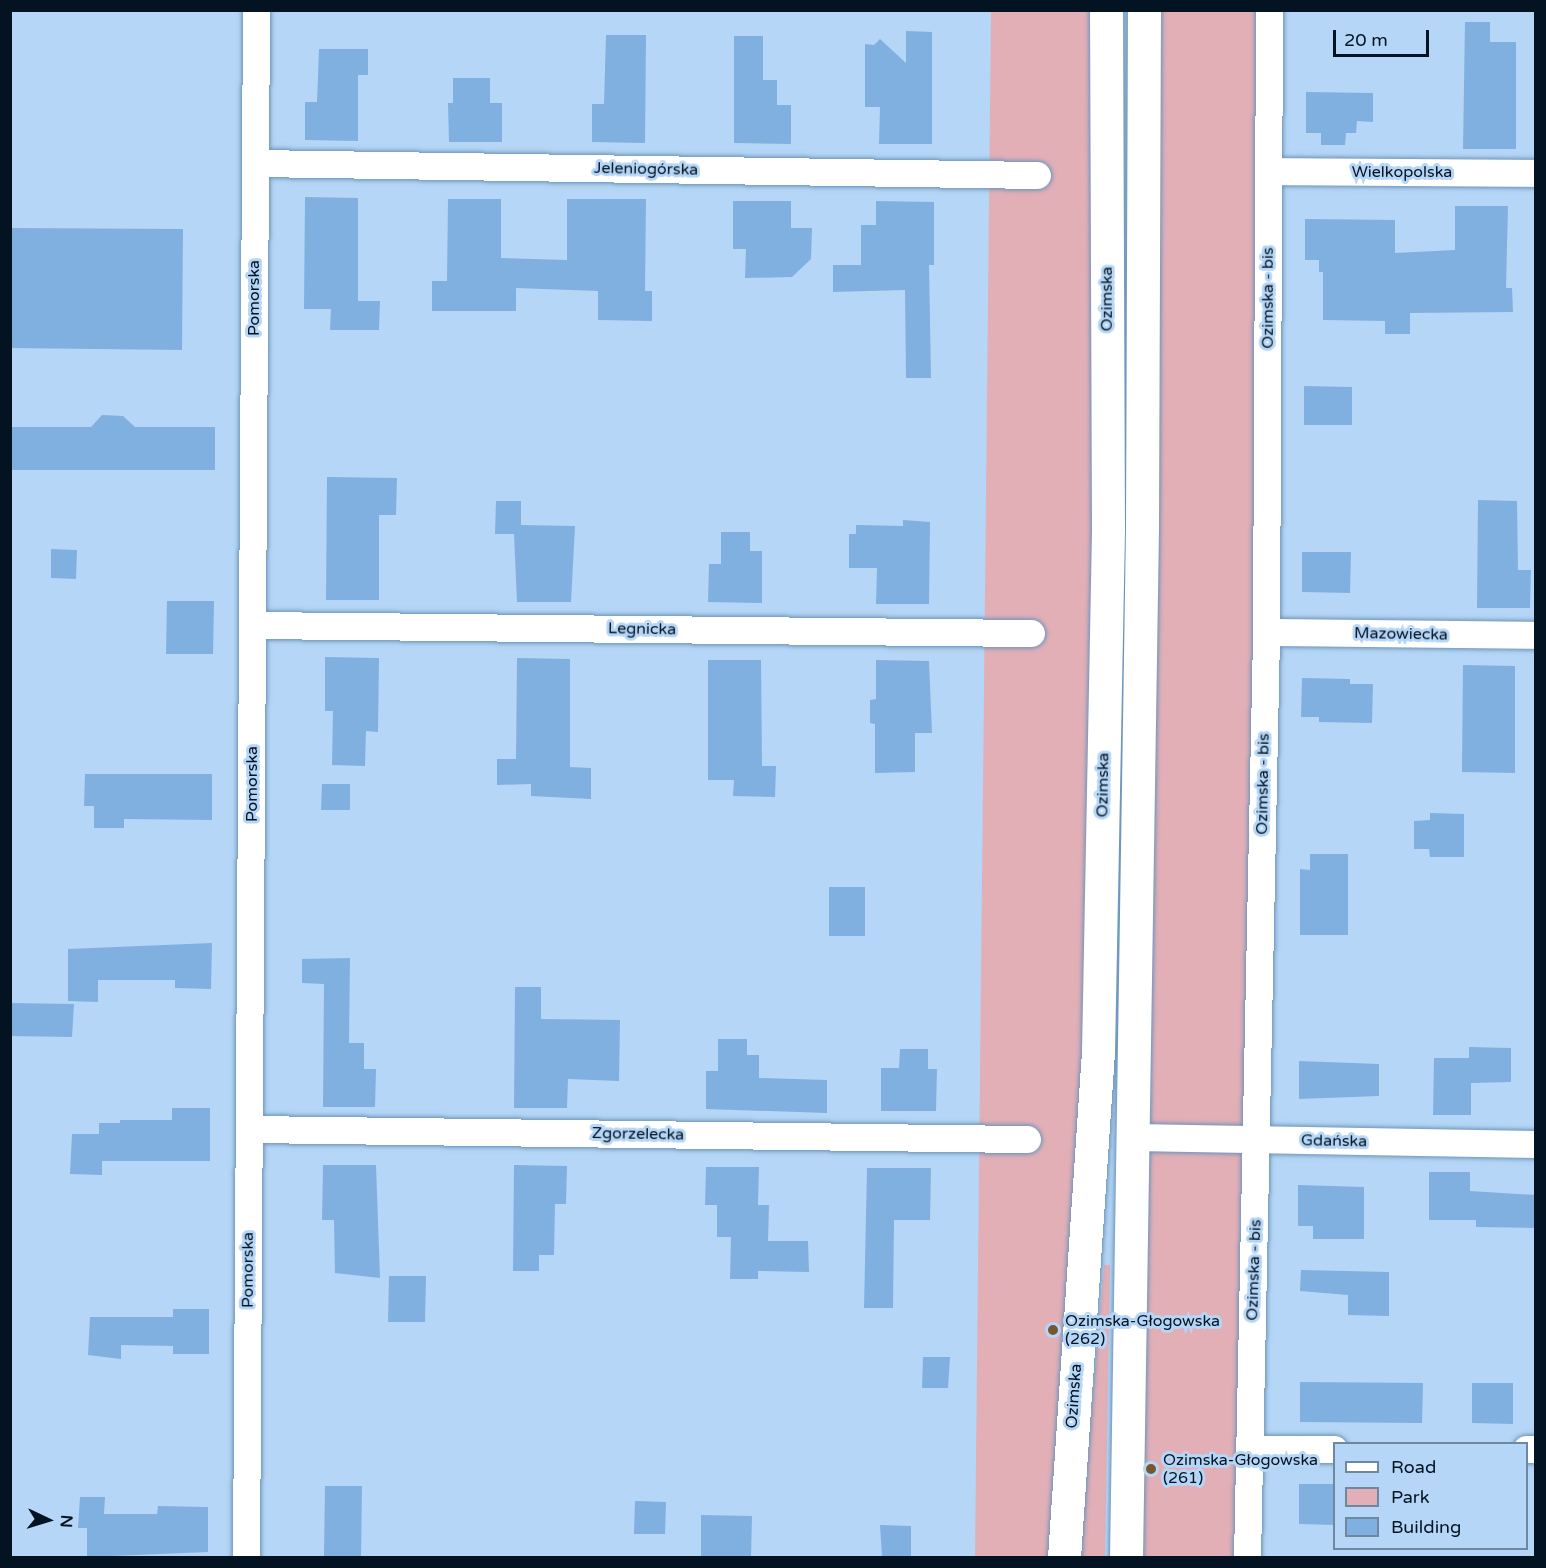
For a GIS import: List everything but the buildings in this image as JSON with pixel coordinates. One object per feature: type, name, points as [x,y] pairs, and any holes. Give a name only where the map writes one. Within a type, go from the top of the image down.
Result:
[{"type":"main road","name":"Ozimska","points":[[1063,1553],[1098,1051],[1108,529],[1106,10]]},
{"type":"main road","points":[[1125,1549],[1142,528],[1144,10]]},
{"type":"street","name":"Pomorska","points":[[246,1557],[256,10]]},
{"type":"street","name":"Ozimska - bis","points":[[1247,1557],[1266,632],[1269,10]]},
{"type":"street","name":"Jeleniogórska","points":[[255,163],[1037,175]]},
{"type":"street","name":"Wielkopolska","points":[[1269,171],[1536,172]]},
{"type":"street","name":"Legnicka","points":[[253,625],[1031,633]]},
{"type":"street","name":"Mazowiecka","points":[[1266,632],[1536,635]]},
{"type":"street","name":"Zgorzelecka","points":[[249,1129],[1027,1139]]},
{"type":"street","name":"Gdańska","points":[[1132,1137],[1536,1144]]},
{"type":"street","points":[[1249,1449],[1333,1449]]},
{"type":"green space","points":[[991,11],[1106,11],[1108,529],[1061,1557],[975,1558]]},
{"type":"green space","points":[[1144,11],[1269,11],[1247,1557],[1126,1558]]},
{"type":"green space","points":[[1104,1265],[1110,1265],[1105,1557],[1079,1558]]},
{"type":"place","name":"Ozimska-Głogowska (262)","points":[[1053,1330]]},
{"type":"place","name":"Ozimska-Głogowska (261)","points":[[1151,1469]]}]
